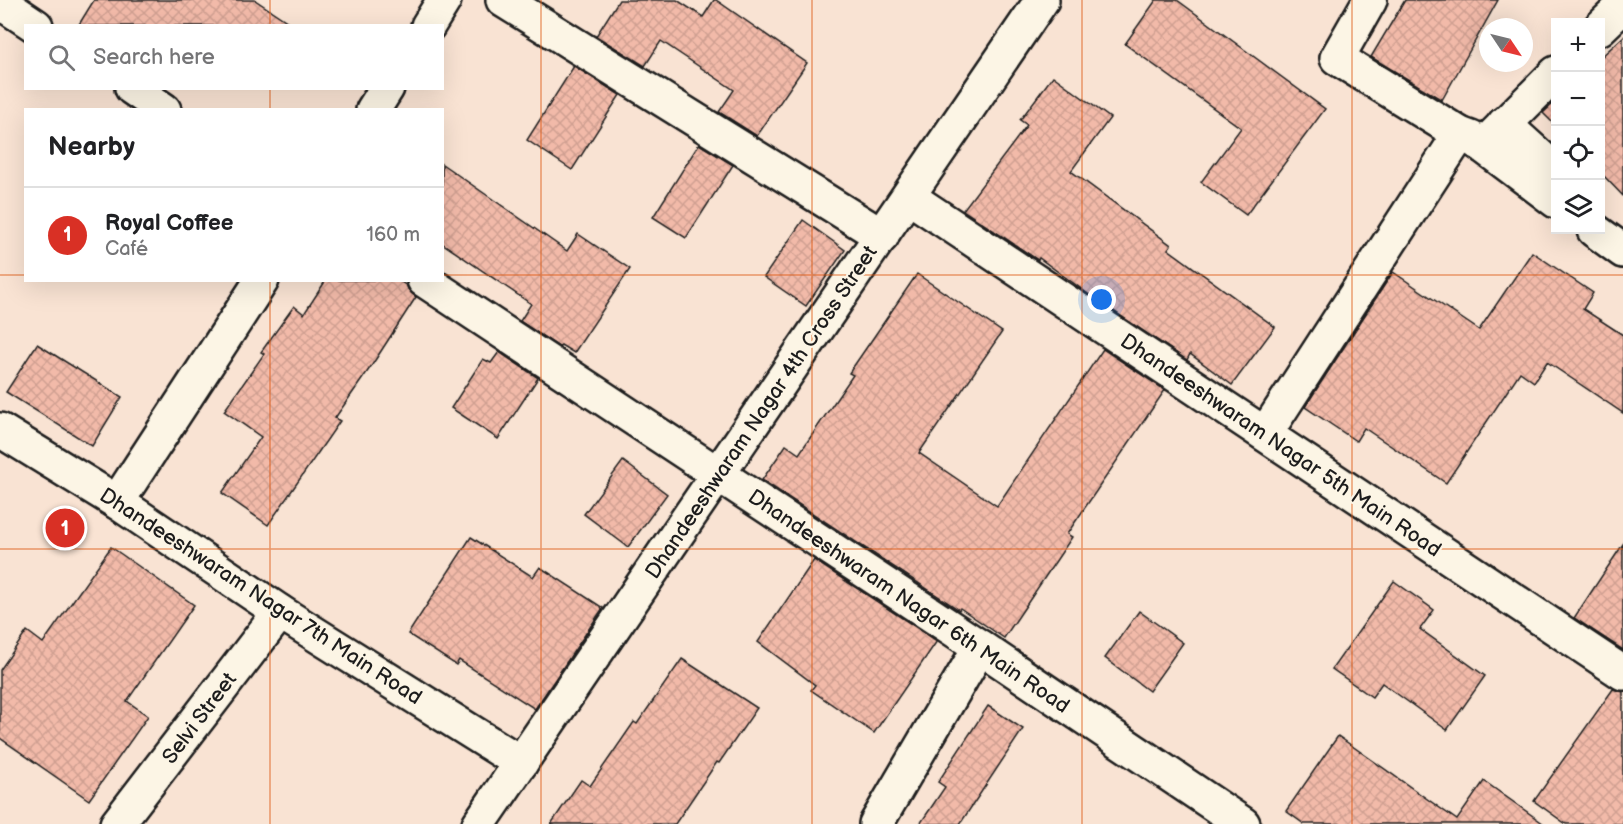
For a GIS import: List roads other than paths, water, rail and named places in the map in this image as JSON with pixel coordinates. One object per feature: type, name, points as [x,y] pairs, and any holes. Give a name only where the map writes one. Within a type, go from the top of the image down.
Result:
[{"type":"street","points":[[429,24],[444,0]]},
{"type":"street","points":[[503,0],[882,236]]},
{"type":"street","name":"Dhandeeshwaram Nagar 4th Cross Street","points":[[479,824],[1042,0]]},
{"type":"street","points":[[1370,0],[1337,58],[1551,168]]},
{"type":"street","points":[[0,2],[33,24]]},
{"type":"street","points":[[1605,23],[1623,6]]},
{"type":"street","points":[[1265,434],[1482,134],[1551,77]]},
{"type":"street","points":[[135,90],[161,108]]},
{"type":"street","points":[[374,108],[386,90]]},
{"type":"street","points":[[1482,134],[1551,196]]},
{"type":"street","name":"Dhandeeshwaram Nagar 5th Main Road","points":[[909,197],[1623,673]]},
{"type":"street","points":[[1605,216],[1623,232]]},
{"type":"street","points":[[1600,234],[1623,251]]},
{"type":"street","points":[[117,502],[261,282]]},
{"type":"street","name":"Dhandeeshwaram Nagar 6th Main Road","points":[[427,282],[980,647],[1224,818]]},
{"type":"street","name":"Dhandeeshwaram Nagar 7th Main Road","points":[[0,430],[117,502],[280,612],[521,763]]},
{"type":"street","name":"Selvi Street","points":[[117,824],[280,612]]},
{"type":"street","points":[[876,824],[980,647]]},
{"type":"place","name":"Royal Coffee","points":[[65,528]]}]
